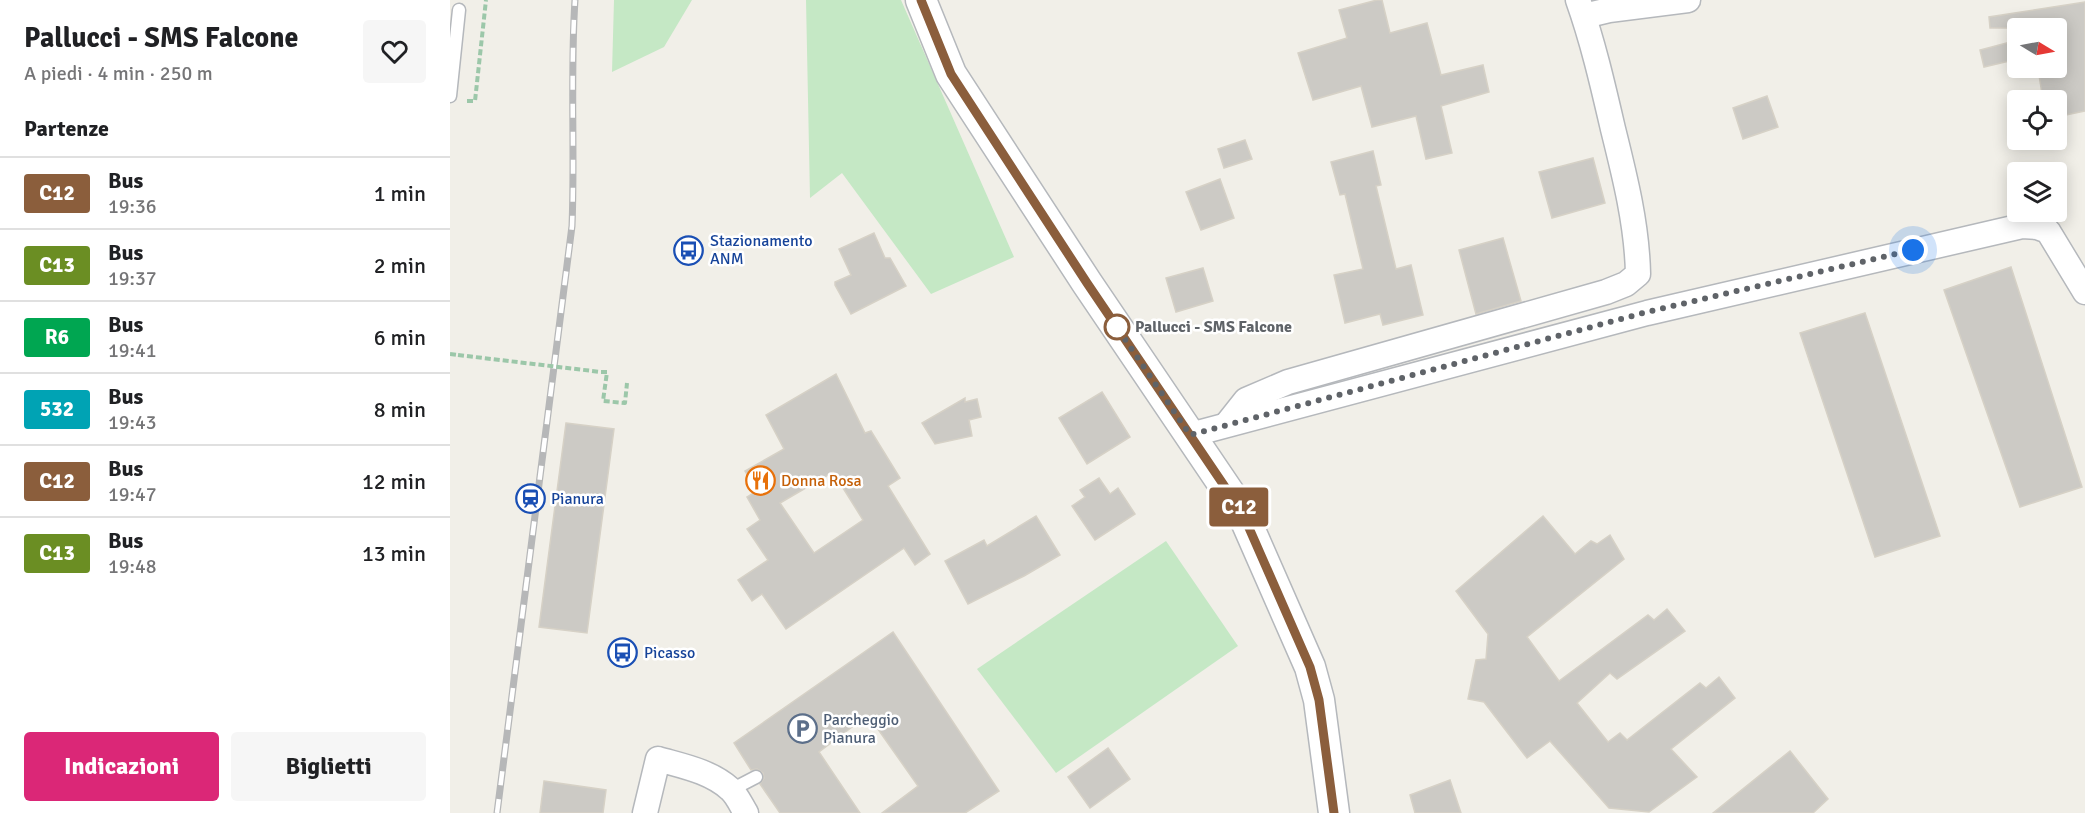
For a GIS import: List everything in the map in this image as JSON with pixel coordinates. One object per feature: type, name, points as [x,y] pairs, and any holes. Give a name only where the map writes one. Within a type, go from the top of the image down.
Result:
[{"type":"street","points":[[921,0],[951,74],[1087,283],[1242,512],[1310,667],[1319,700],[1334,813]]},
{"type":"street","points":[[1647,312],[1638,274],[1627,187],[1581,8],[1609,10],[1688,0]]},
{"type":"street","points":[[1190,435],[1647,312],[2022,226],[2037,227],[2048,231],[2085,292]]},
{"type":"street","points":[[1227,424],[1246,400],[1288,382],[1606,292],[1626,284],[1638,274]]},
{"type":"street","points":[[645,813],[658,759],[700,771],[714,778],[731,790],[746,813]]},
{"type":"lane","points":[[454,99],[459,10]]},
{"type":"lane","points":[[731,790],[756,777]]},
{"type":"path","points":[[454,99],[475,101],[486,0]]},
{"type":"path","points":[[450,354],[607,372],[603,401],[625,403],[627,383]]},
{"type":"green space","points":[[614,0],[692,0],[664,47],[612,72]]},
{"type":"green space","points":[[806,0],[901,0],[1014,257],[931,294],[842,173],[810,198]]},
{"type":"green space","points":[[1166,541],[1238,646],[1056,773],[977,669]]},
{"type":"building","points":[[1382,0],[1390,33],[1427,23],[1441,75],[1483,65],[1489,92],[1441,106],[1452,153],[1426,159],[1416,116],[1372,127],[1361,86],[1313,100],[1298,53],[1347,38],[1339,10]]},
{"type":"building","points":[[2085,2],[2085,111],[2067,115],[2067,90],[2041,90],[2039,78],[2067,78],[2067,18],[2007,18],[2007,28],[1990,28],[1989,17]]},
{"type":"building","points":[[2007,43],[2007,62],[1984,67],[1980,50]]},
{"type":"building","points":[[1767,96],[1778,127],[1743,139],[1733,108]]},
{"type":"building","points":[[1245,140],[1252,159],[1224,168],[1218,149]]},
{"type":"building","points":[[1373,151],[1381,185],[1376,186],[1396,269],[1411,265],[1423,315],[1383,325],[1380,314],[1345,323],[1334,275],[1363,269],[1345,194],[1340,195],[1331,162]]},
{"type":"building","points":[[1593,158],[1605,203],[1552,218],[1539,172]]},
{"type":"building","points":[[1220,179],[1234,218],[1201,230],[1186,192]]},
{"type":"building","points":[[874,233],[885,258],[890,258],[906,286],[851,314],[835,285],[835,282],[851,275],[839,249]]},
{"type":"building","points":[[1503,238],[1521,301],[1476,314],[1459,250]]},
{"type":"building","points":[[2011,267],[2082,487],[2020,507],[1944,290]]},
{"type":"building","points":[[1203,268],[1213,301],[1176,312],[1166,278]]},
{"type":"building","points":[[1865,313],[1940,536],[1875,557],[1800,333]]},
{"type":"building","points":[[836,374],[865,433],[871,431],[900,478],[888,486],[930,554],[915,565],[904,548],[786,629],[762,594],[752,601],[738,580],[768,560],[747,529],[760,520],[747,497],[757,491],[745,471],[784,449],[766,415]],"holes":[[[833,472],[863,520],[814,553],[780,503]]]},
{"type":"building","points":[[1102,392],[1130,437],[1087,464],[1059,418]]},
{"type":"building","points":[[965,398],[965,402],[977,399],[981,417],[969,420],[972,436],[935,444],[922,423]]},
{"type":"building","points":[[566,423],[614,429],[587,633],[539,627]]},
{"type":"building","points":[[1099,478],[1110,494],[1118,488],[1135,514],[1095,540],[1072,506],[1085,497],[1080,490]]},
{"type":"building","points":[[1036,516],[1060,555],[968,604],[945,561],[984,540],[987,546]]},
{"type":"building","points":[[1543,516],[1575,554],[1591,541],[1597,544],[1610,535],[1624,559],[1527,637],[1559,681],[1648,615],[1654,620],[1667,609],[1685,631],[1617,679],[1610,673],[1577,703],[1608,742],[1620,733],[1627,740],[1700,683],[1706,688],[1719,677],[1735,698],[1671,749],[1697,777],[1649,812],[1609,808],[1550,741],[1527,758],[1484,702],[1468,699],[1476,660],[1486,659],[1488,634],[1456,591]]},
{"type":"building","name":"Parcheggio Pianura","points":[[893,632],[999,791],[965,813],[882,813],[918,786],[868,715],[819,752],[860,813],[780,813],[760,784],[764,778],[763,773],[757,769],[751,770],[734,743]]},
{"type":"building","points":[[1108,748],[1130,779],[1090,808],[1068,777]]},
{"type":"building","points":[[1790,751],[1828,799],[1813,813],[1713,813]]},
{"type":"building","points":[[1450,780],[1461,813],[1415,813],[1410,795]]},
{"type":"building","points":[[544,781],[606,790],[603,813],[540,813]]},
{"type":"railway","points":[[497,813],[572,226],[575,0]]},
{"type":"bus line","name":"C12","points":[[921,0],[951,74],[1087,283],[1242,512],[1310,667],[1319,700],[1334,813]]},
{"type":"place","name":"Stazionamento ANM","points":[[689,250]]},
{"type":"place","name":"Pallucci - SMS Falcone","points":[[1117,327]]},
{"type":"place","name":"Donna Rosa","points":[[760,481]]},
{"type":"place","name":"Pianura","points":[[530,499]]},
{"type":"place","name":"Picasso","points":[[623,653]]},
{"type":"place","name":"Parcheggio Pianura","points":[[802,729]]},
{"type":"route","points":[[1117,327],[1112,320],[1190,435],[1647,312],[1913,250]]}]
